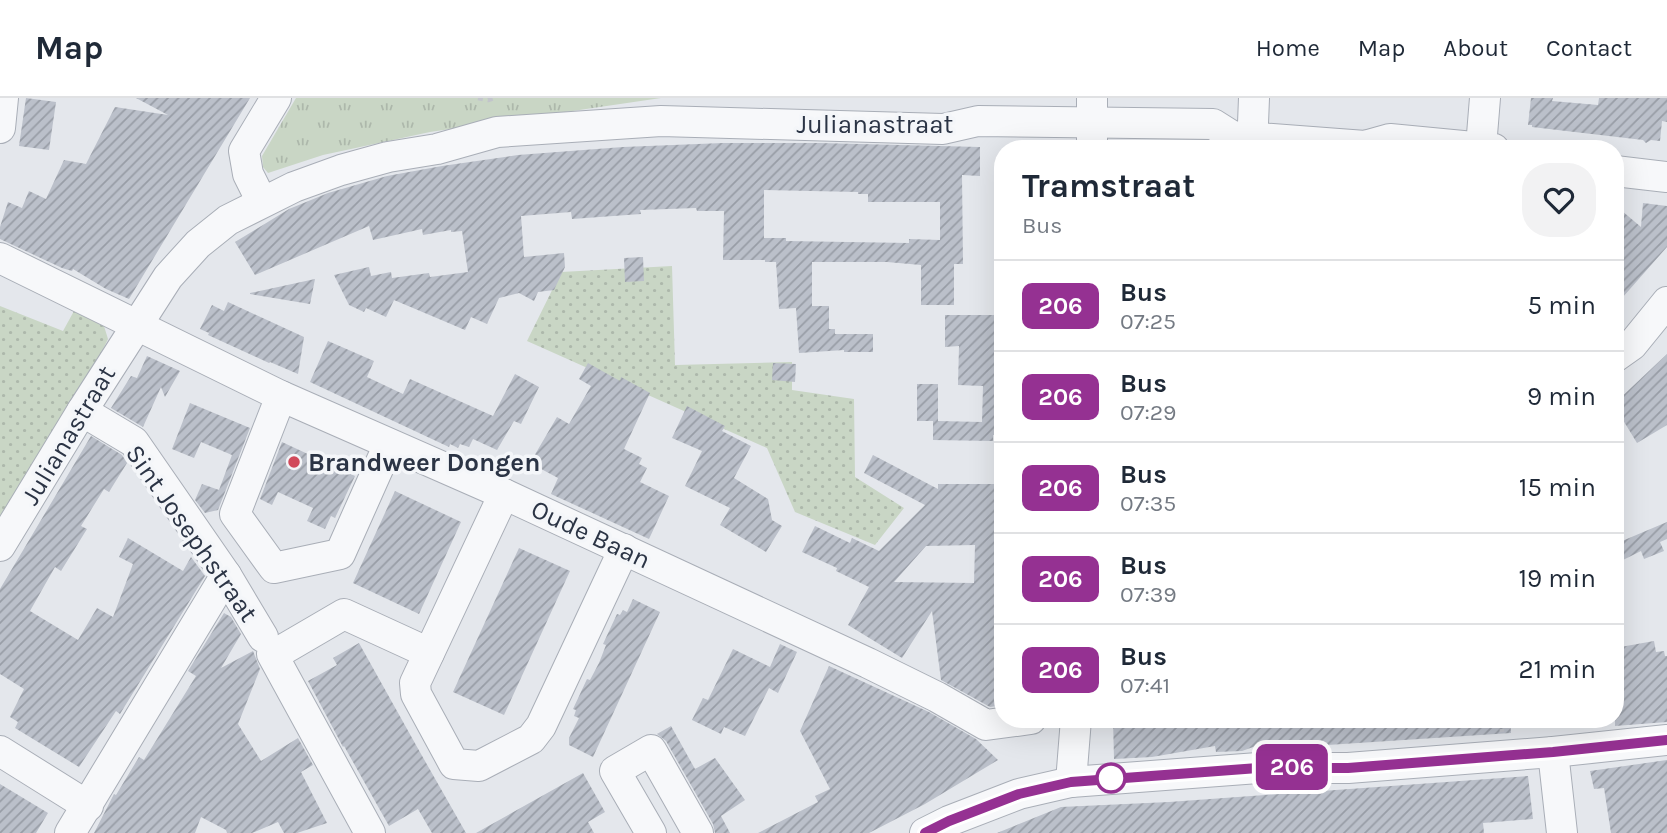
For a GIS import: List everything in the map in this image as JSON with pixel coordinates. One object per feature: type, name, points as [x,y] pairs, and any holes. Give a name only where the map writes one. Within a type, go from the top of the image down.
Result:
[{"type":"street","points":[[0,128],[4,98]]},
{"type":"street","points":[[262,202],[248,174],[244,151],[276,98]]},
{"type":"street","points":[[1243,140],[1254,98]]},
{"type":"street","points":[[1485,98],[1487,140]]},
{"type":"street","name":"Julianastraat","points":[[0,546],[136,324],[168,277],[198,244],[228,220],[262,202],[341,170],[388,157],[437,149],[497,132],[661,121],[706,111],[943,129],[978,121],[1213,124],[1237,140]]},
{"type":"street","points":[[1624,172],[1667,177]]},
{"type":"street","name":"Oude Baan","points":[[0,258],[281,396],[624,549],[868,663],[986,725],[994,724]]},
{"type":"street","points":[[1624,351],[1632,345],[1667,302]]},
{"type":"street","points":[[281,396],[236,514],[274,568],[340,554],[390,444]]},
{"type":"street","name":"Sint Josephstraat","points":[[82,411],[134,442],[226,575],[273,647],[370,833]]},
{"type":"street","points":[[504,494],[415,683],[416,694],[454,764],[479,766],[530,739],[541,726],[624,549]]},
{"type":"street","points":[[70,833],[226,575]]},
{"type":"street","points":[[273,647],[344,614],[429,653]]},
{"type":"street","points":[[1071,782],[1075,728]]},
{"type":"street","points":[[943,829],[1019,794],[1071,782],[1258,768],[1348,768],[1667,740]]},
{"type":"street","points":[[651,833],[615,771],[651,750],[698,833]]},
{"type":"street","points":[[0,751],[88,806]]},
{"type":"street","points":[[1553,752],[1562,833]]},
{"type":"path","points":[[478,98],[495,98]]},
{"type":"green space","points":[[296,98],[661,98],[430,132],[323,155],[268,173],[263,167],[262,156]]},
{"type":"green space","points":[[672,266],[675,365],[792,362],[792,390],[854,399],[855,477],[904,508],[875,545],[795,512],[767,448],[527,341],[561,272]]},
{"type":"green space","points":[[0,306],[63,331],[74,311],[104,326],[108,339],[96,364],[0,520]]},
{"type":"building","points":[[26,98],[56,102],[49,150],[19,146]]},
{"type":"building","points":[[136,98],[250,98],[129,299],[73,269],[62,268],[0,239],[0,227],[8,202],[22,208],[29,191],[46,199],[64,160],[86,164],[115,107],[168,115]]},
{"type":"building","points":[[1531,98],[1553,98],[1552,101],[1598,105],[1599,98],[1667,98],[1667,122],[1662,121],[1660,141],[1651,140],[1646,143],[1643,140],[1532,127],[1528,125]]},
{"type":"building","points":[[723,143],[980,147],[980,176],[962,175],[963,264],[954,264],[954,305],[921,305],[921,265],[812,262],[812,306],[829,306],[829,329],[835,329],[835,334],[873,334],[873,352],[844,350],[799,353],[796,308],[779,309],[776,262],[723,260],[724,211],[697,211],[696,208],[640,210],[641,214],[572,219],[571,212],[521,216],[524,257],[564,253],[565,267],[554,290],[538,292],[534,301],[519,293],[499,298],[487,324],[471,317],[465,330],[394,300],[386,317],[366,308],[364,312],[349,305],[334,275],[369,267],[371,276],[391,272],[392,278],[468,272],[462,231],[451,230],[423,235],[422,229],[373,240],[369,226],[255,275],[235,242],[289,209],[328,193],[387,176],[518,155]],"holes":[[[764,190],[868,194],[868,202],[940,202],[940,240],[909,239],[909,243],[786,241],[786,238],[764,238]]]},
{"type":"building","points":[[1643,203],[1667,206],[1667,247],[1624,296],[1624,213],[1641,227]]},
{"type":"building","points":[[643,257],[644,281],[625,282],[624,258]]},
{"type":"building","points":[[315,279],[310,304],[250,294],[250,293]]},
{"type":"building","points":[[228,302],[304,337],[298,374],[208,335],[209,333],[200,329],[212,305],[224,311]]},
{"type":"building","points":[[945,315],[994,315],[993,441],[933,440],[933,421],[917,421],[917,384],[938,384],[938,421],[982,422],[983,386],[958,385],[959,346],[945,347]]},
{"type":"building","points":[[328,341],[374,361],[367,377],[403,394],[410,379],[493,416],[515,374],[539,387],[521,424],[514,421],[497,450],[473,439],[469,447],[460,444],[458,448],[450,444],[449,447],[310,382]]},
{"type":"building","points":[[1667,354],[1667,425],[1637,443],[1624,422],[1624,395]]},
{"type":"building","points":[[147,356],[180,371],[165,397],[161,387],[143,427],[111,408],[131,376],[137,378]]},
{"type":"building","points":[[588,363],[620,381],[621,377],[650,393],[624,449],[642,458],[639,464],[647,468],[640,482],[669,496],[649,539],[551,494],[558,478],[530,463],[557,417],[569,424],[591,386],[579,379]]},
{"type":"building","points":[[773,363],[796,364],[795,382],[772,380]]},
{"type":"building","points":[[190,403],[250,428],[218,510],[205,513],[195,500],[202,484],[219,490],[232,455],[201,442],[194,458],[172,449]]},
{"type":"building","points":[[687,406],[725,426],[722,431],[751,446],[734,478],[768,499],[772,520],[782,526],[766,552],[720,525],[730,508],[685,486],[702,451],[672,438]]},
{"type":"building","points":[[91,436],[122,455],[127,463],[109,492],[104,489],[81,526],[87,529],[61,571],[55,567],[30,611],[78,640],[97,608],[113,617],[133,564],[119,557],[128,538],[183,571],[191,557],[205,576],[120,714],[116,711],[79,767],[15,728],[18,722],[10,717],[24,689],[0,674],[0,589]]},
{"type":"building","points":[[282,442],[355,476],[335,518],[331,516],[325,529],[307,521],[313,508],[278,492],[272,505],[260,499]]},
{"type":"building","points":[[873,455],[938,489],[938,484],[994,484],[994,706],[990,707],[941,680],[932,611],[902,658],[848,625],[869,587],[802,552],[815,526],[850,543],[852,538],[879,551],[925,505],[864,473]],"holes":[[[975,545],[974,583],[894,582],[926,546]]]},
{"type":"building","points":[[395,491],[461,522],[419,614],[353,583]]},
{"type":"building","points":[[1667,522],[1667,539],[1660,542],[1664,551],[1644,559],[1641,551],[1624,560],[1624,540]]},
{"type":"building","points":[[519,548],[570,571],[504,715],[453,692]]},
{"type":"building","points":[[633,599],[660,612],[593,757],[569,745],[569,738],[579,718],[574,716],[576,710],[573,709],[587,679],[590,680],[599,663],[606,645],[603,644],[617,614],[620,615],[623,610],[627,612]]},
{"type":"building","points":[[224,613],[231,617],[241,634],[221,668],[253,651],[260,669],[238,724],[261,761],[298,738],[313,765],[301,772],[327,823],[297,833],[284,833],[278,822],[252,833],[227,833],[201,817],[195,833],[94,833],[114,794],[116,795],[139,757],[144,760],[196,676],[188,671]]},
{"type":"building","points":[[1654,641],[1656,652],[1664,651],[1667,656],[1667,722],[1624,725],[1624,646]]},
{"type":"building","points":[[359,643],[466,833],[432,833],[418,809],[389,826],[343,747],[308,681],[337,665],[333,658]]},
{"type":"building","points":[[780,644],[797,652],[778,693],[769,688],[745,736],[724,727],[721,734],[692,720],[703,698],[708,700],[733,649],[770,667]]},
{"type":"building","points":[[829,666],[929,712],[976,739],[998,760],[925,804],[869,833],[758,833],[818,802],[815,796],[830,789],[800,731]]},
{"type":"building","points":[[671,726],[695,769],[715,758],[745,800],[721,816],[730,833],[715,833],[713,824],[666,741],[657,734]]},
{"type":"building","points":[[1113,728],[1511,728],[1511,733],[1268,749],[1267,746],[1257,749],[1256,746],[1242,751],[1216,752],[1215,746],[1152,757],[1114,759]]},
{"type":"building","points":[[1667,760],[1667,833],[1611,833],[1604,788],[1594,789],[1590,771]]},
{"type":"building","points":[[583,773],[605,812],[588,822],[594,833],[476,833]]},
{"type":"building","points":[[1528,776],[1533,819],[1483,823],[1484,833],[997,833],[1061,807],[1169,802]]},
{"type":"building","points":[[0,784],[48,813],[36,833],[0,833]]},
{"type":"bus line","name":"206","points":[[925,833],[1019,794],[1071,782],[1258,768],[1348,768],[1667,740]]},
{"type":"place","name":"Brandweer Dongen","points":[[294,462]]}]
